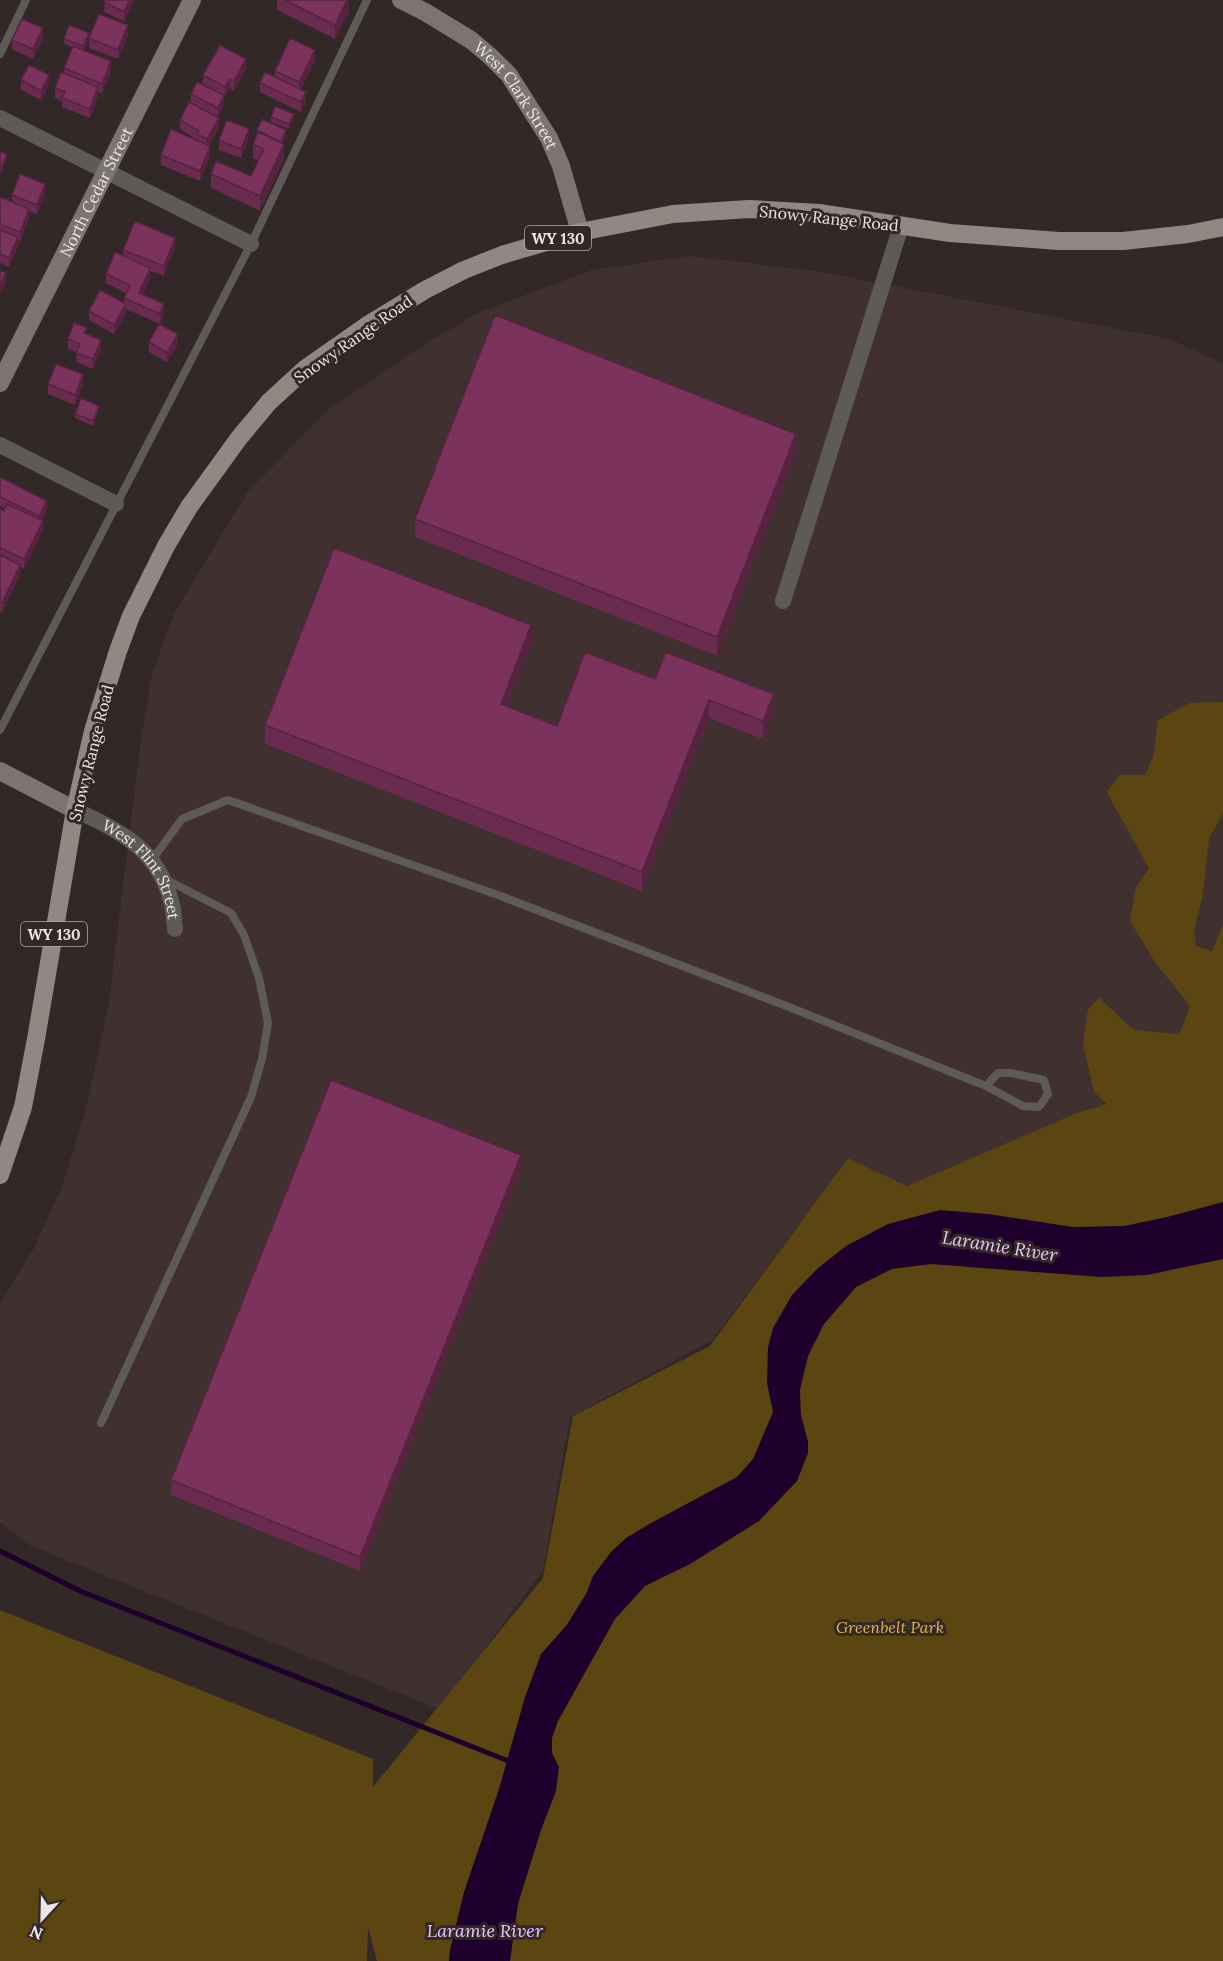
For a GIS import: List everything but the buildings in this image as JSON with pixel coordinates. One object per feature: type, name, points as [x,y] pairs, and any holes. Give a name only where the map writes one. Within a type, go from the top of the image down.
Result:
[{"type":"main road","name":"Snowy Range Road","points":[[0,1175],[23,1107],[75,810],[93,731],[127,625],[146,583],[189,507],[239,438],[269,402],[306,368],[366,326],[425,290],[464,270],[502,255],[580,232],[673,214],[749,209],[819,213],[950,233],[1059,241],[1123,241],[1188,234],[1223,227]]},
{"type":"street","name":"North Cedar Street","points":[[0,383],[192,0]]},
{"type":"street","name":"West Clark Street","points":[[401,0],[471,40],[509,75],[549,138],[561,166],[580,232]]},
{"type":"street","points":[[0,118],[251,244]]},
{"type":"street","points":[[783,601],[901,226]]},
{"type":"street","points":[[0,445],[116,504]]},
{"type":"street","name":"West Flint Street","points":[[0,771],[111,826],[135,842],[152,860],[162,878],[171,902],[175,929]]},
{"type":"lane","points":[[0,54],[26,0]]},
{"type":"lane","points":[[0,730],[251,244],[367,0]]},
{"type":"lane","points":[[152,860],[182,819],[228,800],[498,895],[789,1007],[986,1086],[1023,1106],[1039,1107],[1048,1094],[1044,1080],[1011,1073],[998,1073],[986,1086]]},
{"type":"lane","points":[[101,1423],[251,1097],[262,1059],[268,1023],[259,978],[244,935],[231,913],[162,878]]},
{"type":"shaded area","points":[[688,256],[816,271],[1170,339],[1223,364],[1223,924],[1164,1069],[1107,1104],[1077,1114],[907,1186],[848,1158],[713,1340],[570,1417],[543,1571],[439,1709],[31,1546],[0,1522],[0,1303],[33,1250],[62,1186],[85,1112],[108,1008],[142,733],[152,673],[174,613],[249,490],[329,409],[433,339],[480,312],[592,270]]},
{"type":"green space","name":"Greenbelt Park","points":[[1223,702],[1223,814],[1209,838],[1203,894],[1194,931],[1196,946],[1212,951],[1223,924],[1223,1961],[377,1961],[368,1927],[367,1961],[0,1961],[0,1610],[373,1759],[373,1787],[543,1578],[573,1416],[710,1346],[848,1158],[907,1186],[1077,1113],[1107,1104],[1094,1092],[1083,1044],[1088,1009],[1099,998],[1134,1030],[1179,1034],[1190,1006],[1155,962],[1130,921],[1136,887],[1149,869],[1107,792],[1119,775],[1145,775],[1153,757],[1158,720],[1190,703]]},
{"type":"water","name":"Laramie River","points":[[1223,1202],[1223,1259],[1147,1275],[1101,1277],[931,1264],[892,1269],[856,1287],[824,1324],[808,1356],[800,1390],[801,1415],[808,1442],[808,1453],[797,1481],[759,1521],[690,1564],[645,1586],[615,1619],[558,1721],[552,1738],[552,1753],[559,1767],[556,1791],[518,1904],[510,1961],[449,1961],[464,1892],[499,1789],[525,1697],[541,1654],[566,1626],[586,1594],[593,1576],[611,1552],[626,1538],[737,1477],[753,1459],[773,1412],[767,1383],[768,1347],[773,1328],[792,1295],[817,1269],[846,1246],[888,1224],[940,1210],[988,1214],[1073,1227],[1124,1226]]},
{"type":"waterway","points":[[0,1551],[80,1591],[511,1762]]}]
